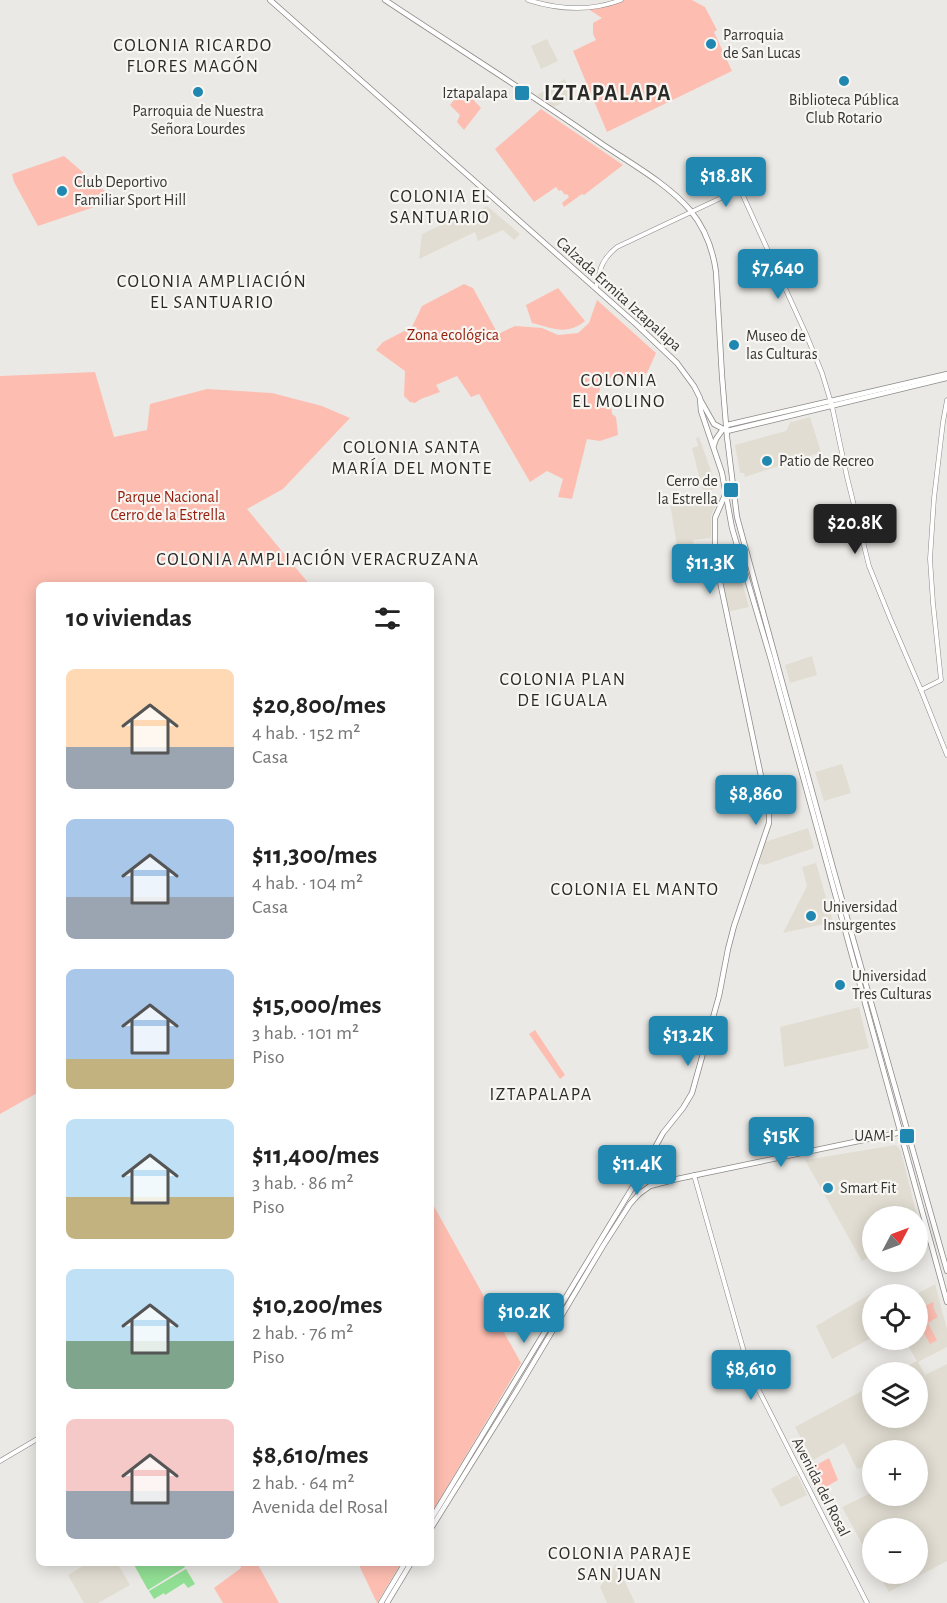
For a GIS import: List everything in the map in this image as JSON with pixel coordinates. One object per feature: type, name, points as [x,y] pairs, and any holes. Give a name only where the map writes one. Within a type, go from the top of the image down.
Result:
[{"type":"main road","name":"Calzada Ermita Iztapalapa","points":[[270,0],[668,353],[694,386],[700,398],[701,411],[722,472],[732,528],[773,667],[947,1302]]},
{"type":"main road","points":[[385,0],[591,135],[674,193],[691,212],[707,238],[715,267],[726,429],[737,517],[947,1271]]},
{"type":"main road","points":[[715,453],[715,441],[726,429],[947,376]]},
{"type":"main road","points":[[700,398],[714,424],[726,429]]},
{"type":"main road","points":[[434,1515],[640,1183],[663,1132],[692,1093],[719,996],[740,905],[769,824],[769,814],[714,552],[715,518],[726,493]]},
{"type":"main road","points":[[434,1524],[519,1387],[574,1288],[639,1194],[650,1186],[694,1175],[907,1130]]},
{"type":"main road","points":[[381,1603],[403,1566]]},
{"type":"main road","points":[[387,1603],[409,1566]]},
{"type":"street","points":[[528,0],[587,9],[621,0]]},
{"type":"street","points":[[596,288],[599,271],[605,257],[617,247],[740,189],[822,373],[870,566],[947,755]]},
{"type":"street","points":[[921,690],[941,680],[930,559],[934,498],[947,400]]},
{"type":"street","name":"Avenida del Rosal","points":[[694,1175],[750,1373],[867,1603]]},
{"type":"street","points":[[640,1183],[650,1186]]},
{"type":"street","points":[[0,1461],[36,1440]]},
{"type":"shaded area","points":[[547,39],[558,61],[541,69],[531,46]]},
{"type":"shaded area","points":[[565,79],[573,97],[554,107],[537,95]]},
{"type":"shaded area","points":[[487,206],[520,234],[514,240],[503,230],[478,241],[475,232],[419,259],[422,234],[473,210],[475,212]]},
{"type":"shaded area","points":[[810,417],[821,452],[745,477],[744,473],[740,473],[735,445],[786,431],[791,421]]},
{"type":"shaded area","points":[[699,437],[717,488],[703,492],[692,448],[698,446],[696,438]]},
{"type":"shaded area","points":[[714,495],[718,500],[711,516],[711,538],[693,540],[696,558],[679,560],[670,503]]},
{"type":"shaded area","points":[[733,550],[749,607],[727,612],[717,555]]},
{"type":"shaded area","points":[[812,656],[817,675],[790,683],[785,665]]},
{"type":"shaded area","points":[[842,764],[851,793],[824,801],[815,772]]},
{"type":"shaded area","points":[[808,828],[814,848],[764,865],[759,863],[765,842]]},
{"type":"shaded area","points":[[816,863],[833,922],[783,933],[807,886],[802,867]]},
{"type":"shaded area","points":[[859,1007],[869,1048],[784,1067],[780,1027]]},
{"type":"shaded area","points":[[896,1145],[901,1151],[915,1206],[862,1206],[862,1261],[805,1160]]},
{"type":"shaded area","points":[[935,1284],[947,1329],[947,1347],[915,1362],[917,1361],[911,1350],[928,1350],[928,1288]]},
{"type":"shaded area","points":[[862,1299],[862,1343],[832,1359],[816,1326]]},
{"type":"shaded area","points":[[947,1364],[947,1561],[928,1571],[928,1518],[862,1518],[862,1544],[842,1507],[862,1497],[862,1506],[928,1506],[928,1440],[862,1440],[862,1467],[857,1469],[844,1443],[813,1460],[795,1427],[862,1391],[862,1428],[928,1428],[928,1374]]},
{"type":"shaded area","points":[[797,1475],[807,1495],[781,1507],[771,1489]]},
{"type":"shaded area","points":[[616,1564],[635,1603],[607,1603],[600,1587]]},
{"type":"shaded area","points":[[83,1566],[119,1566],[130,1585],[98,1603],[84,1603],[68,1575]]},
{"type":"shaded area","points":[[135,1566],[184,1566],[185,1567],[148,1590]]},
{"type":"shaded area","points":[[186,1569],[195,1584],[188,1588],[184,1583],[154,1599],[149,1591]]},
{"type":"shaded area","points":[[884,1584],[904,1584],[889,1592]]},
{"type":"green space","points":[[624,0],[692,0],[705,7],[717,30],[714,32],[732,71],[607,132],[573,51],[596,40],[593,34],[593,23],[602,18],[588,9],[604,7]]},
{"type":"green space","points":[[463,89],[481,108],[464,130],[457,122],[460,115],[450,105]]},
{"type":"green space","points":[[541,109],[623,165],[584,195],[582,194],[564,207],[562,203],[569,197],[556,187],[534,202],[495,149]]},
{"type":"green space","name":"Club Deportivo Familiar Sport Hill","points":[[64,156],[115,200],[38,226],[12,174]]},
{"type":"green space","name":"Zona ecológica","points":[[464,284],[473,288],[498,334],[515,326],[542,328],[558,335],[578,333],[589,323],[597,300],[656,353],[647,373],[629,380],[603,377],[597,401],[611,404],[612,414],[616,417],[618,435],[600,441],[587,439],[572,499],[558,497],[563,479],[547,471],[530,482],[479,394],[471,397],[457,376],[436,385],[440,392],[415,403],[410,402],[404,396],[405,371],[376,350],[383,342],[412,327],[422,306]]},
{"type":"green space","points":[[558,288],[585,321],[566,330],[532,323],[526,305]]},
{"type":"green space","name":"Parque Nacional Cerro de la Estrella","points":[[95,372],[114,437],[147,430],[150,404],[207,389],[272,393],[322,406],[350,418],[283,489],[247,509],[308,582],[36,582],[36,1094],[0,1114],[0,376]]},
{"type":"green space","points":[[535,1030],[565,1075],[560,1079],[529,1034]]},
{"type":"green space","points":[[434,1206],[521,1363],[434,1509]]},
{"type":"green space","points":[[933,1302],[938,1317],[928,1323],[928,1304]]},
{"type":"green space","points":[[928,1323],[937,1340],[930,1344],[928,1340]]},
{"type":"green space","points":[[829,1458],[838,1480],[817,1492],[806,1471]]},
{"type":"green space","points":[[241,1566],[259,1566],[279,1603],[223,1603],[214,1588]]},
{"type":"green space","points":[[359,1566],[399,1566],[377,1603]]},
{"type":"place","name":"Parroquia de San Lucas","points":[[711,44]]},
{"type":"place","name":"Biblioteca Pública Club Rotario","points":[[844,81]]},
{"type":"place","name":"Parroquia de Nuestra Señora Lourdes","points":[[198,92]]},
{"type":"place","name":"Iztapalapa","points":[[522,93]]},
{"type":"place","name":"Club Deportivo Familiar Sport Hill","points":[[62,191]]},
{"type":"place","name":"Museo de las Culturas","points":[[734,345]]},
{"type":"place","name":"Patio de Recreo","points":[[767,461]]},
{"type":"place","name":"Cerro de la Estrella","points":[[731,490]]},
{"type":"place","name":"Universidad Insurgentes","points":[[811,916]]},
{"type":"place","name":"Universidad Tres Culturas","points":[[840,985]]},
{"type":"place","name":"UAM-I","points":[[907,1136]]},
{"type":"place","name":"Smart Fit","points":[[828,1188]]},
{"type":"district","name":"COLONIA RICARDO FLORES MAGÓN","points":[[193,56]]},
{"type":"district","name":"IZTAPALAPA","points":[[608,93]]},
{"type":"district","name":"COLONIA EL SANTUARIO","points":[[440,207]]},
{"type":"district","name":"COLONIA AMPLIACIÓN EL SANTUARIO","points":[[212,292]]},
{"type":"district","name":"COLONIA EL MOLINO","points":[[619,391]]},
{"type":"district","name":"COLONIA SANTA MARÍA DEL MONTE","points":[[412,458]]},
{"type":"district","name":"COLONIA AMPLIACIÓN VERACRUZANA","points":[[318,560]]},
{"type":"district","name":"COLONIA PLAN DE IGUALA","points":[[563,690]]},
{"type":"district","name":"COLONIA EL MANTO","points":[[635,890]]},
{"type":"district","name":"IZTAPALAPA","points":[[541,1095]]},
{"type":"district","name":"COLONIA PARAJE SAN JUAN","points":[[620,1564]]}]
